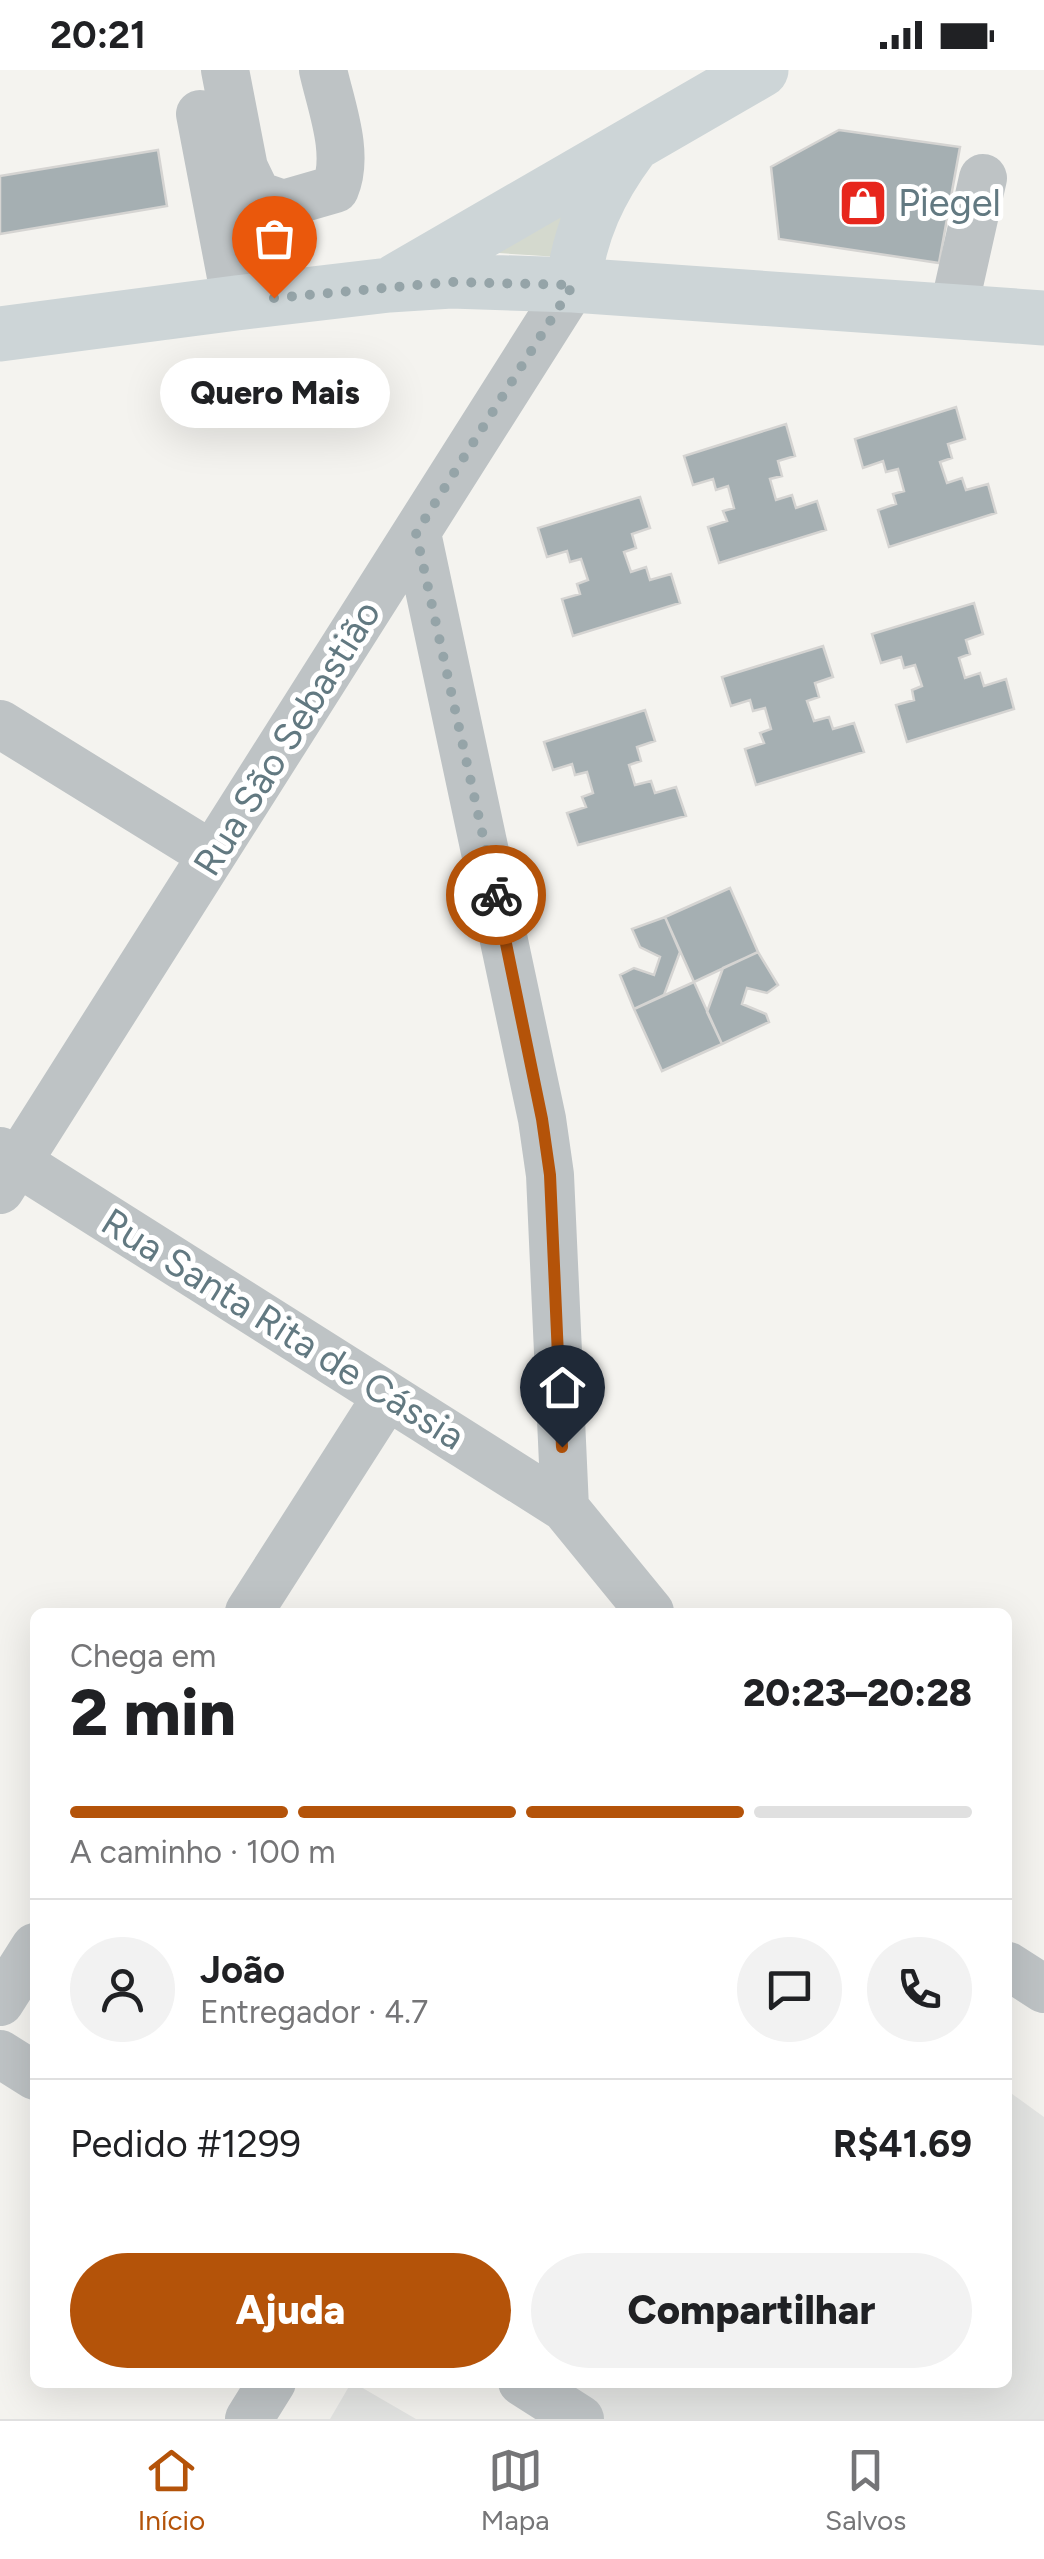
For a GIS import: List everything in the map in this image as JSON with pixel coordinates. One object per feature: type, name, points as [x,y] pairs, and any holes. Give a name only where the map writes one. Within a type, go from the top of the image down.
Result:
[{"type":"main road","points":[[389,285],[761,70]]},
{"type":"main road","points":[[573,285],[586,223],[610,176],[635,142]]},
{"type":"main road","points":[[0,334],[389,285],[451,282],[573,285],[1044,318]]},
{"type":"street","points":[[192,70],[236,303]]},
{"type":"street","points":[[224,70],[244,168],[257,195],[283,204],[334,189],[341,174],[324,70]]},
{"type":"street","points":[[953,312],[983,178]]},
{"type":"street","name":"Rua São Sebastião","points":[[6,1168],[212,855],[573,285]]},
{"type":"street","points":[[416,533],[542,1119],[550,1175],[565,1508]]},
{"type":"street","points":[[0,724],[212,855]]},
{"type":"street","name":"Rua Santa Rita de Cássia","points":[[6,1168],[387,1396],[565,1508],[647,1608]]},
{"type":"street","points":[[251,1608],[387,1396]]},
{"type":"street","points":[[0,2002],[30,1955]]},
{"type":"street","points":[[1012,1969],[1044,1989]]},
{"type":"street","points":[[0,2054],[30,2073]]},
{"type":"street","points":[[249,2419],[268,2388]]},
{"type":"street","points":[[531,2388],[580,2419]]},
{"type":"shaded area","points":[[589,180],[558,257],[469,251]]},
{"type":"shaded area","points":[[1012,2094],[1044,2117],[1044,2419],[602,2419],[554,2388],[1012,2388]]},
{"type":"shaded area","points":[[348,2388],[363,2388],[416,2419],[330,2419]]},
{"type":"building","name":"Piegel","points":[[839,130],[960,147],[939,263],[779,239],[771,167]]},
{"type":"building","points":[[158,150],[167,206],[0,234],[0,176]]},
{"type":"building","points":[[956,407],[965,439],[948,444],[952,458],[940,462],[947,483],[962,478],[966,490],[988,484],[996,513],[889,547],[878,510],[896,504],[893,494],[904,491],[898,469],[886,472],[883,461],[863,468],[855,439]]},
{"type":"building","points":[[786,424],[795,456],[778,461],[782,476],[770,479],[776,500],[792,495],[796,508],[817,501],[826,530],[719,563],[708,527],[727,521],[723,511],[734,508],[728,486],[716,490],[713,479],[693,485],[684,456]]},
{"type":"building","points":[[640,497],[650,528],[632,534],[636,548],[624,552],[631,572],[646,567],[650,580],[671,574],[680,603],[573,636],[562,599],[580,594],[577,584],[588,580],[581,559],[570,562],[567,551],[547,557],[538,528]]},
{"type":"building","points":[[974,603],[983,634],[966,640],[970,654],[959,658],[965,678],[980,673],[984,686],[1006,679],[1014,709],[907,742],[896,705],[914,700],[912,690],[922,686],[915,665],[904,668],[901,657],[881,663],[872,634]]},
{"type":"building","points":[[823,646],[833,677],[815,683],[819,697],[807,701],[814,721],[829,717],[833,729],[854,723],[864,752],[756,785],[745,749],[764,743],[760,733],[771,729],[765,708],[753,711],[750,700],[731,706],[722,677]]},
{"type":"building","points":[[645,710],[655,741],[637,747],[641,761],[629,765],[635,785],[651,781],[655,793],[676,787],[686,816],[578,845],[567,813],[586,807],[582,797],[593,793],[587,772],[575,775],[572,764],[553,770],[544,742]]},
{"type":"building","points":[[730,888],[758,952],[694,982],[665,917]]},
{"type":"building","points":[[665,917],[680,952],[664,995],[634,1009],[620,975],[634,968],[654,975],[660,957],[640,947],[632,929]]},
{"type":"building","points":[[758,952],[778,985],[767,993],[747,988],[742,1004],[766,1014],[769,1022],[722,1044],[707,1012],[723,968]]},
{"type":"building","points":[[694,982],[722,1044],[662,1071],[634,1009]]},
{"type":"way so far","points":[[274,298],[451,282],[573,285],[416,533],[496,895]]},
{"type":"place","name":"Piegel","points":[[863,203]]},
{"type":"place","name":"Quero Mais","points":[[274,298]]},
{"type":"route","points":[[496,895],[550,1175],[562,1447]]}]
